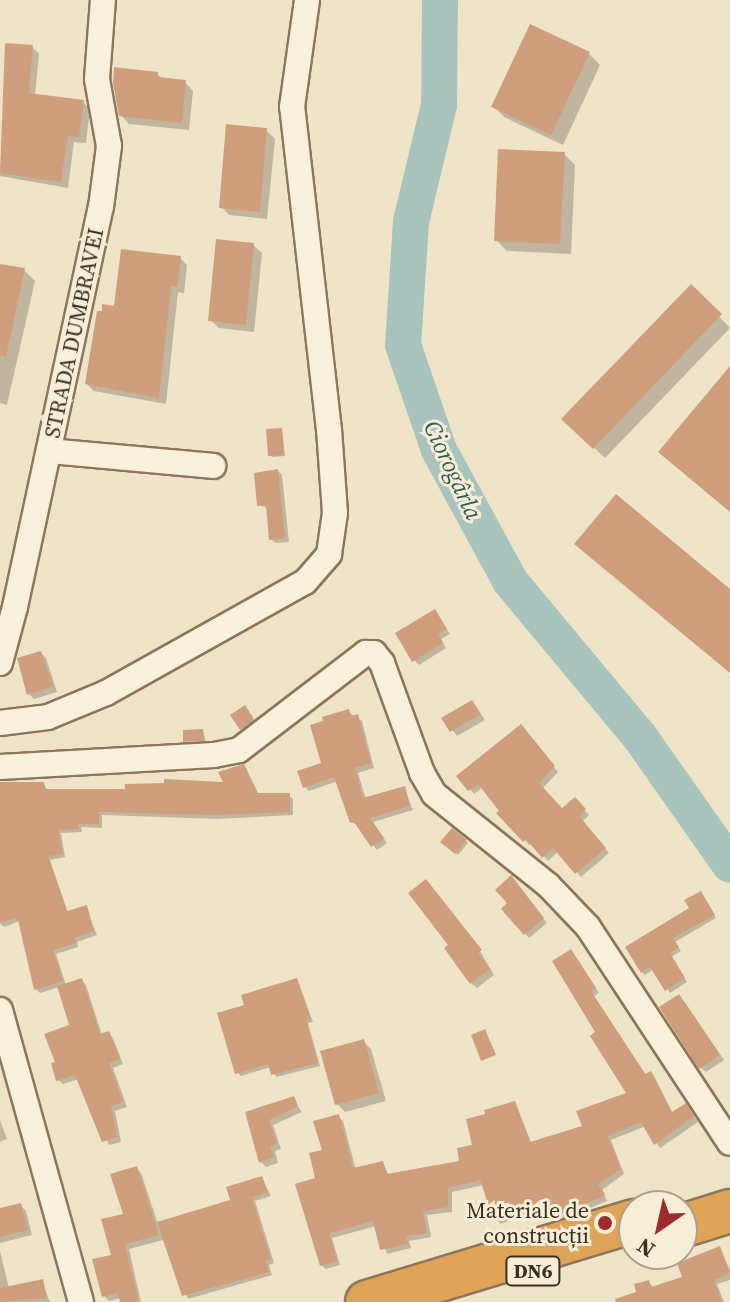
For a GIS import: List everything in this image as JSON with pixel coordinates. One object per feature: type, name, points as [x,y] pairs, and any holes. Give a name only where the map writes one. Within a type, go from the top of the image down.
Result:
[{"type":"highway","points":[[698,1202],[730,1192]]},
{"type":"highway","points":[[698,1221],[730,1211]]},
{"type":"highway","name":"DN6","points":[[367,1302],[618,1226]]},
{"type":"highway","name":"DN6","points":[[432,1302],[618,1246]]},
{"type":"street","name":"STRADA DUMBRAVEI","points":[[0,663],[91,263],[108,164],[108,131],[97,79],[103,0]]},
{"type":"street","points":[[0,723],[48,717],[106,693],[305,582],[329,554],[335,513],[329,430],[292,107],[307,0]]},
{"type":"street","points":[[49,451],[213,466]]},
{"type":"street","points":[[0,767],[214,755],[239,750],[366,653],[374,653],[382,663],[422,773],[434,794],[548,885],[581,919],[730,1143]]},
{"type":"street","points":[[0,1010],[81,1302]]},
{"type":"building","points":[[530,24],[590,52],[551,135],[491,107]]},
{"type":"building","points":[[5,43],[33,45],[29,93],[84,100],[79,137],[68,136],[61,182],[0,173]]},
{"type":"building","points":[[114,67],[158,72],[158,77],[186,80],[182,123],[119,116],[113,83]]},
{"type":"building","points":[[226,124],[267,128],[260,212],[219,208]]},
{"type":"building","points":[[498,149],[565,152],[560,244],[494,241]]},
{"type":"building","points":[[216,239],[254,243],[246,325],[208,321]]},
{"type":"building","points":[[121,249],[181,256],[177,287],[171,286],[159,398],[85,384],[97,311],[102,311],[102,304],[114,306]]},
{"type":"building","points":[[0,264],[25,268],[6,357],[0,356]]},
{"type":"building","points":[[691,284],[722,314],[593,449],[561,419]]},
{"type":"building","points":[[730,366],[730,512],[658,452]]},
{"type":"building","points":[[282,428],[284,455],[268,456],[266,429]]},
{"type":"building","points":[[278,469],[285,538],[269,540],[266,505],[257,506],[254,473]]},
{"type":"building","points":[[616,494],[730,589],[730,673],[574,544]]},
{"type":"building","points":[[435,609],[447,629],[438,634],[443,643],[412,662],[395,633]]},
{"type":"building","points":[[41,651],[53,686],[27,695],[17,658]]},
{"type":"building","points":[[472,700],[481,714],[450,732],[441,718]]},
{"type":"building","points":[[245,705],[254,719],[240,730],[230,715]]},
{"type":"building","points":[[349,709],[351,716],[358,714],[371,763],[355,768],[363,798],[405,786],[410,806],[370,818],[384,838],[371,847],[354,822],[350,823],[334,777],[303,788],[297,771],[321,763],[310,725],[323,721],[322,717]]},
{"type":"building","points":[[521,724],[555,766],[539,783],[562,808],[575,797],[586,809],[579,816],[606,848],[575,874],[553,848],[542,858],[496,813],[499,811],[478,784],[468,791],[456,776]]},
{"type":"building","points":[[203,729],[204,741],[183,742],[183,730]]},
{"type":"building","points":[[244,764],[258,793],[290,793],[290,812],[212,815],[99,812],[99,824],[78,824],[79,829],[58,830],[63,854],[48,856],[67,911],[87,905],[94,931],[74,938],[76,943],[53,950],[63,981],[34,990],[18,920],[15,918],[0,923],[0,782],[44,782],[45,789],[125,789],[125,784],[164,783],[164,779],[223,782],[218,772]]},
{"type":"building","points":[[452,828],[467,840],[455,854],[440,842]]},
{"type":"building","points":[[511,875],[544,918],[524,935],[501,909],[507,903],[495,890]]},
{"type":"building","points":[[426,879],[482,950],[478,953],[490,969],[470,984],[444,948],[448,945],[408,893]]},
{"type":"building","points":[[701,891],[715,915],[673,938],[679,947],[670,953],[685,978],[665,991],[650,967],[641,973],[625,947],[689,908],[684,900]]},
{"type":"building","points":[[571,949],[596,988],[591,991],[645,1074],[651,1071],[672,1112],[686,1103],[694,1116],[654,1145],[641,1122],[608,1136],[621,1169],[598,1184],[605,1194],[602,1197],[573,1209],[556,1214],[551,1200],[494,1221],[480,1180],[448,1188],[448,1207],[423,1211],[427,1233],[406,1236],[408,1244],[380,1250],[373,1221],[329,1233],[337,1261],[320,1266],[295,1184],[315,1178],[309,1153],[322,1150],[313,1121],[339,1114],[353,1168],[383,1161],[387,1174],[459,1161],[457,1148],[472,1145],[466,1119],[485,1114],[484,1110],[515,1101],[530,1142],[582,1126],[576,1111],[626,1093],[590,1036],[595,1032],[552,961]]},
{"type":"building","points":[[82,978],[100,1034],[109,1031],[120,1059],[109,1063],[123,1102],[111,1106],[117,1137],[102,1142],[75,1075],[56,1081],[51,1063],[55,1062],[44,1034],[69,1025],[57,986]]},
{"type":"building","points":[[297,978],[311,1018],[306,1020],[318,1063],[271,1075],[268,1064],[235,1074],[217,1013],[244,1005],[241,995]]},
{"type":"building","points":[[679,994],[720,1055],[699,1069],[659,1007]]},
{"type":"building","points":[[485,1029],[496,1055],[481,1061],[471,1035]]},
{"type":"building","points":[[364,1039],[379,1093],[335,1105],[320,1051]]},
{"type":"building","points":[[294,1096],[298,1106],[269,1120],[277,1143],[270,1146],[274,1157],[259,1163],[245,1112]]},
{"type":"building","points":[[137,1166],[159,1235],[125,1244],[139,1302],[120,1302],[118,1293],[102,1297],[92,1259],[111,1255],[101,1219],[123,1214],[110,1174]]},
{"type":"building","points":[[262,1176],[268,1192],[252,1197],[271,1260],[266,1261],[269,1272],[182,1296],[157,1222],[230,1200],[226,1187]]},
{"type":"building","points":[[21,1203],[28,1230],[0,1237],[0,1208]]},
{"type":"building","points":[[720,1246],[730,1273],[714,1280],[722,1302],[616,1302],[615,1299],[636,1292],[634,1284],[649,1280],[651,1287],[682,1277],[680,1270],[698,1270],[698,1255]]},
{"type":"building","points":[[43,1279],[47,1298],[0,1302],[0,1288]]},
{"type":"waterway","name":"Ciorogârla","points":[[440,0],[439,105],[411,222],[403,345],[439,450],[510,581],[640,737],[730,865]]},
{"type":"place","name":"Materiale de construcții","points":[[605,1223]]}]
